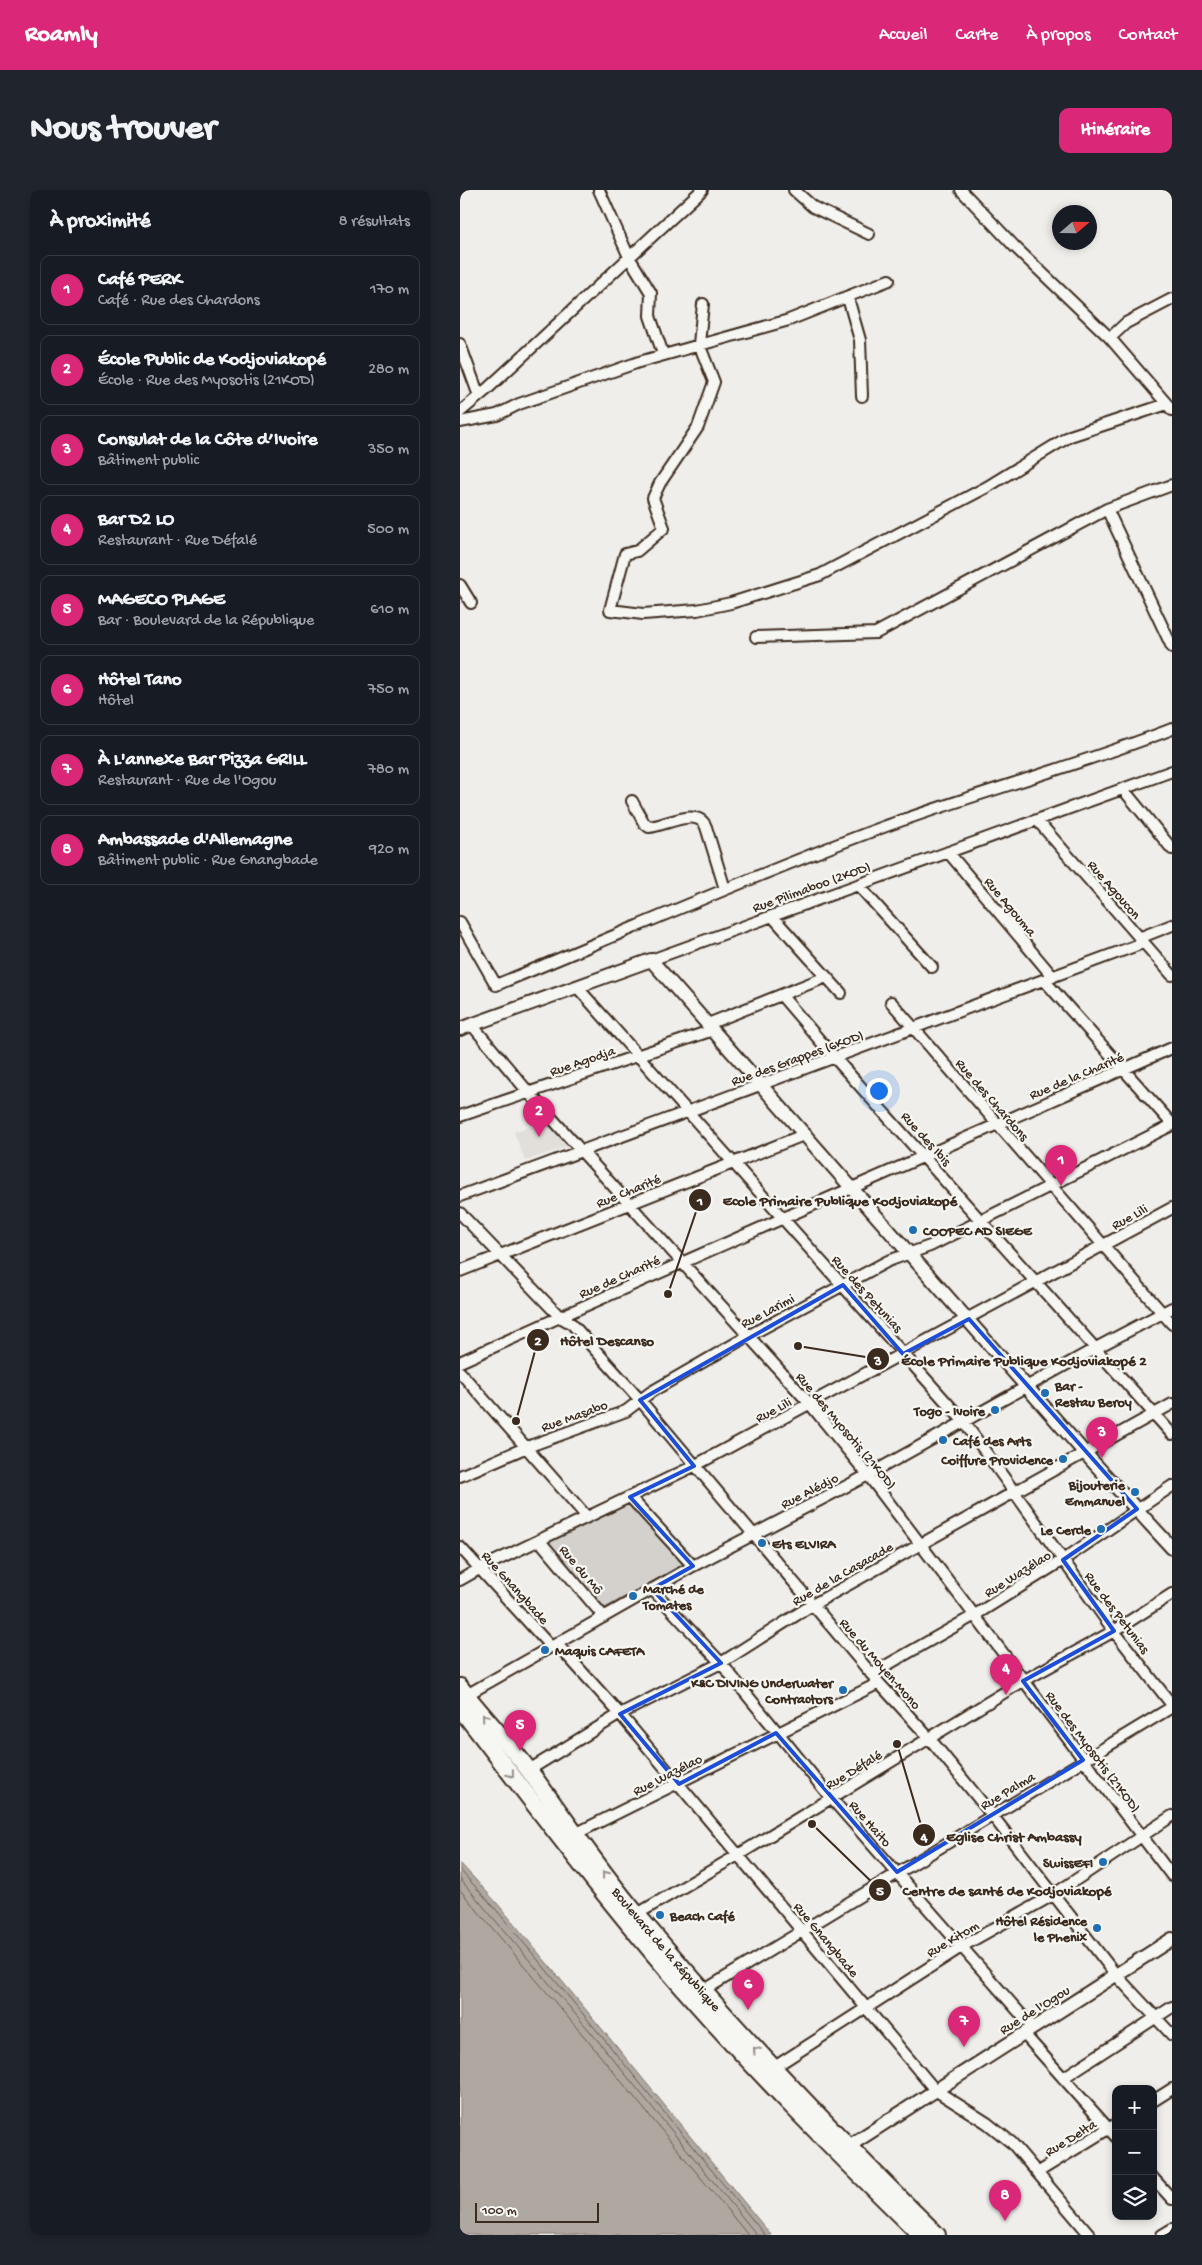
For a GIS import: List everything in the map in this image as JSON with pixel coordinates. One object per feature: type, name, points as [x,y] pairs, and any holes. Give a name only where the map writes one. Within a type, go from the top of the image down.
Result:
[{"type":"highway","name":"Boulevard de la République","points":[[461,1697],[529,1770],[575,1834],[631,1918],[703,1991],[773,2068],[842,2150],[938,2235]]},
{"type":"highway","name":"Boulevard de la République","points":[[461,1697],[707,2015],[842,2150],[921,2235]]},
{"type":"street","points":[[599,190],[629,257],[651,293],[650,316],[662,354]]},
{"type":"street","points":[[460,412],[702,190]]},
{"type":"street","points":[[794,190],[813,207],[869,234]]},
{"type":"street","points":[[703,304],[699,344],[714,382],[698,428],[660,483],[653,498],[664,528],[637,551],[625,554],[610,610],[643,614],[697,610],[731,603],[820,575],[987,487],[1070,436],[1170,407],[1110,338],[1015,247],[961,190]]},
{"type":"street","points":[[460,422],[497,415],[519,404],[662,354],[789,320],[889,280]]},
{"type":"street","points":[[848,298],[860,340],[862,396]]},
{"type":"street","points":[[1110,338],[1126,322],[1172,299]]},
{"type":"street","points":[[460,344],[479,396]]},
{"type":"street","points":[[756,637],[876,633],[1107,509],[1172,485]]},
{"type":"street","points":[[1107,509],[1172,647]]},
{"type":"street","points":[[460,585],[471,603]]},
{"type":"street","points":[[460,922],[496,985],[725,889],[879,829],[1104,755],[1172,729]]},
{"type":"street","name":"Rue Pilimaboo (2KOD)","points":[[460,1029],[1172,771]]},
{"type":"street","points":[[1123,789],[1172,849]]},
{"type":"street","points":[[632,801],[644,823],[649,827],[694,817],[703,822],[725,889]]},
{"type":"street","name":"Rue Agoucon","points":[[1037,820],[1172,975]]},
{"type":"street","name":"Rue Agouma","points":[[948,852],[1122,1070],[1172,1124]]},
{"type":"street","points":[[858,885],[932,967]]},
{"type":"street","points":[[772,916],[841,993]]},
{"type":"street","name":"Rue des Grappes (6KOD)","points":[[460,1196],[1049,978],[1141,941],[1172,925]]},
{"type":"street","points":[[651,960],[1028,1386],[1084,1452],[1172,1548]]},
{"type":"street","name":"Rue Agodja","points":[[460,1116],[637,1056],[711,1027],[826,977]]},
{"type":"street","name":"Rue des Petunias","points":[[577,986],[637,1056],[964,1422],[1114,1631],[1172,1706]]},
{"type":"street","name":"Rue des Ibis","points":[[781,995],[834,1057],[926,1157],[1172,1434]]},
{"type":"street","name":"Rue des Chardons","points":[[892,1002],[1103,1246],[1167,1311],[1172,1324]]},
{"type":"street","name":"Rue des Myosotis (21KOD)","points":[[472,1025],[529,1093],[810,1404],[868,1475],[1172,1876]]},
{"type":"street","name":"Rue de la Charité","points":[[853,1188],[1172,1048]]},
{"type":"street","name":"Rue Larimi","points":[[640,1400],[748,1336],[843,1285],[899,1256],[930,1246],[1172,1124]]},
{"type":"street","name":"Rue Charité","points":[[460,1271],[806,1134]]},
{"type":"street","name":"Rue de Charité","points":[[460,1362],[560,1316],[853,1188]]},
{"type":"street","name":"Rue Lili","points":[[460,1580],[481,1568],[694,1466],[1172,1208]]},
{"type":"street","name":"Rue du Moyen-Mono","points":[[460,1212],[560,1316],[572,1324],[640,1400],[870,1674],[930,1739],[992,1815],[1116,1975],[1172,2035]]},
{"type":"street","name":"Rue Alédjo","points":[[461,1697],[693,1566],[868,1475],[1096,1348],[1167,1311]]},
{"type":"street","points":[[460,1372],[587,1517]]},
{"type":"street","name":"Rue Masabo","points":[[460,1476],[527,1447],[626,1411],[640,1400]]},
{"type":"street","name":"Rue de la Casacade","points":[[529,1770],[620,1714],[721,1663],[812,1605],[1172,1404]]},
{"type":"street","name":"Rue Wazélao","points":[[870,1674],[975,1615],[1063,1560],[1172,1486]]},
{"type":"street","points":[[630,1497],[693,1566]]},
{"type":"street","name":"Rue du Mô","points":[[539,1540],[604,1617]]},
{"type":"street","name":"Rue Gnangbade","points":[[460,1547],[620,1714],[935,2090],[1000,2132],[1038,2172],[1090,2235]]},
{"type":"street","name":"Rue Haito","points":[[652,1589],[721,1663],[776,1733],[961,1947],[1063,2078],[1112,2127]]},
{"type":"street","name":"Rue Défalé","points":[[631,1918],[930,1739],[1023,1681],[1114,1631],[1172,1594]]},
{"type":"street","name":"Rue Wazélao","points":[[575,1834],[679,1784],[776,1733],[878,1683]]},
{"type":"street","name":"Rue Palma","points":[[703,1991],[1172,1706]]},
{"type":"street","name":"Rue Kitom","points":[[773,2068],[961,1947],[1053,1896],[1172,1816]]},
{"type":"street","name":"Rue de l'Ogou","points":[[842,2150],[1172,1939]]},
{"type":"street","points":[[1063,2078],[1172,2007]]},
{"type":"street","points":[[1157,2098],[1172,2089]]},
{"type":"street","name":"Rue Delta","points":[[1038,2172],[1112,2127]]},
{"type":"street","points":[[1157,2182],[1172,2199]]},
{"type":"street","points":[[1162,2235],[1172,2229]]},
{"type":"highlighted area","points":[[843,1285],[903,1354],[969,1319],[1137,1509],[1063,1560],[1114,1631],[1023,1681],[1083,1760],[897,1872],[776,1733],[679,1784],[620,1714],[721,1663],[652,1589],[693,1566],[630,1497],[694,1466],[640,1400]]},
{"type":"shaded area","points":[[547,1121],[566,1141],[566,1147],[525,1161],[514,1132]]},
{"type":"shaded area","points":[[631,1503],[687,1562],[601,1610],[545,1544]]},
{"type":"water","points":[[460,1863],[496,1902],[771,2235],[460,2235]]},
{"type":"place","name":"École Public de Kodjoviakopé","points":[[539,1137]]},
{"type":"place","name":"Café PERK","points":[[1061,1186]]},
{"type":"place","name":"COOPEC AD SIEGE","points":[[913,1230]]},
{"type":"place","name":"Ecole Primaire Publique Kodjoviakopé","points":[[668,1294]]},
{"type":"place","name":"École Primaire Publique Kodjoviakopé 2","points":[[798,1346]]},
{"type":"place","name":"Bar - Restau Beroy","points":[[1045,1393]]},
{"type":"place","name":"Togo - Ivoire","points":[[995,1410]]},
{"type":"place","name":"Hôtel Descanso","points":[[516,1421]]},
{"type":"place","name":"Café des Arts","points":[[943,1440]]},
{"type":"place","name":"Consulat de la Côte d’Ivoire","points":[[1102,1458]]},
{"type":"place","name":"Coiffure Providence","points":[[1063,1459]]},
{"type":"place","name":"Bijouterie Emmanuel","points":[[1135,1492]]},
{"type":"place","name":"Le Cercle","points":[[1101,1529]]},
{"type":"place","name":"Ets ELVIRA","points":[[762,1543]]},
{"type":"place","name":"Marché de Tomates","points":[[633,1596]]},
{"type":"place","name":"Maquis CAFETA","points":[[545,1650]]},
{"type":"place","name":"K&C DIVING Underwater Contractors","points":[[843,1690]]},
{"type":"place","name":"Bar D2 LO","points":[[1006,1695]]},
{"type":"place","name":"Eglise Christ Ambassy","points":[[897,1744]]},
{"type":"place","name":"MAGECO PLAGE","points":[[520,1751]]},
{"type":"place","name":"Centre de santé de Kodjoviakopé","points":[[812,1824]]},
{"type":"place","name":"SwissEFI","points":[[1103,1862]]},
{"type":"place","name":"Beach Café","points":[[660,1915]]},
{"type":"place","name":"Hôtel Résidence le Phenix","points":[[1097,1928]]},
{"type":"place","name":"Hôtel Tano","points":[[748,2010]]},
{"type":"place","name":"À L'annexe Bar Pizza GRILL","points":[[964,2047]]},
{"type":"place","name":"Ambassade d'Allemagne","points":[[1005,2221]]}]
